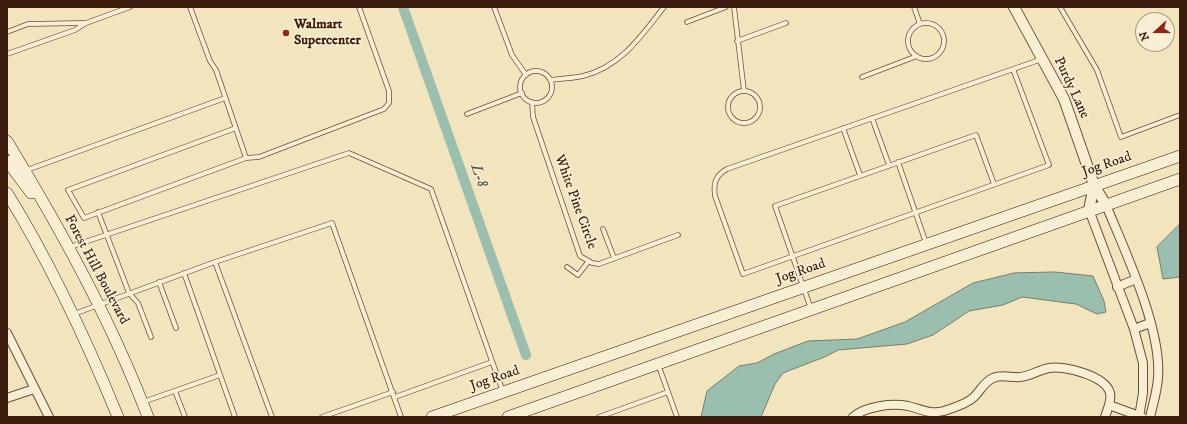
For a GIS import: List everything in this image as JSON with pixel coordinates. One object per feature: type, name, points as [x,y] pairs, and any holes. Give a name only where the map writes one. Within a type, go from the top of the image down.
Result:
[{"type":"main road","name":"Forest Hill Boulevard","points":[[7,141],[55,223],[98,305],[143,402],[148,417]]},
{"type":"main road","name":"Jog Road","points":[[432,417],[1180,156]]},
{"type":"main road","points":[[7,161],[55,223]]},
{"type":"main road","points":[[508,417],[1180,179]]},
{"type":"main road","points":[[7,193],[33,236],[74,314],[118,417]]},
{"type":"main road","points":[[446,417],[455,409]]},
{"type":"street","name":"Purdy Lane","points":[[1014,7],[1064,99],[1094,185],[1106,204]]},
{"type":"street","points":[[1094,185],[1089,210],[1117,288],[1134,329],[1143,363],[1144,378],[1140,416],[1109,405]]},
{"type":"street","points":[[1106,204],[1136,279],[1156,342],[1158,378],[1150,417]]},
{"type":"street","points":[[1117,288],[1136,279]]},
{"type":"street","points":[[1134,329],[1150,323]]},
{"type":"street","points":[[7,333],[49,417]]},
{"type":"street","points":[[854,417],[864,410],[877,407],[906,406],[928,412],[943,411],[973,398],[981,386],[993,378],[1006,376],[1020,377],[1051,368],[1072,370],[1100,381],[1108,388],[1110,394],[1106,417]]},
{"type":"street","points":[[7,398],[34,389]]},
{"type":"lane","points":[[7,54],[75,30],[86,23],[130,7]]},
{"type":"lane","points":[[190,7],[226,98],[246,158]]},
{"type":"lane","points":[[236,128],[68,190],[84,218],[246,158],[259,157],[384,109],[389,103],[389,91],[359,7]]},
{"type":"lane","points":[[494,7],[512,55],[526,75]]},
{"type":"lane","points":[[550,80],[584,76],[612,63],[636,43],[664,7]]},
{"type":"lane","points":[[687,22],[726,7]]},
{"type":"lane","points":[[734,7],[744,91]]},
{"type":"lane","points":[[914,7],[920,24]]},
{"type":"lane","points":[[1060,7],[1097,70],[1121,136],[1180,115]]},
{"type":"lane","points":[[7,32],[28,24],[86,23]]},
{"type":"lane","points":[[737,41],[786,23]]},
{"type":"lane","points":[[930,23],[935,25],[942,33],[944,43],[936,56],[926,59],[917,56],[910,49],[908,39],[912,30],[920,24],[930,23]]},
{"type":"lane","points":[[862,77],[917,56]]},
{"type":"lane","points":[[1013,69],[1049,164],[743,274],[715,196],[714,183],[717,177],[727,168],[1013,69],[1043,59]]},
{"type":"lane","points":[[538,71],[543,73],[550,80],[551,90],[547,98],[537,103],[527,100],[522,93],[520,86],[526,75],[538,71]]},
{"type":"lane","points":[[744,91],[757,97],[760,106],[758,116],[750,122],[745,123],[735,121],[729,113],[728,108],[734,94],[744,91]]},
{"type":"lane","points":[[467,114],[522,93]]},
{"type":"lane","points":[[25,171],[226,98]]},
{"type":"lane","name":"White Pine Circle","points":[[532,102],[533,117],[580,256],[588,262],[599,264],[678,236]]},
{"type":"lane","points":[[872,118],[889,165]]},
{"type":"lane","points":[[843,128],[860,175]]},
{"type":"lane","points":[[811,309],[774,206],[976,134],[994,184]]},
{"type":"lane","points":[[68,247],[107,236],[349,153],[431,189],[503,392]]},
{"type":"lane","points":[[898,162],[927,244]]},
{"type":"lane","points":[[98,212],[129,293],[138,303],[151,336]]},
{"type":"lane","points":[[74,314],[215,262],[332,223],[401,417]]},
{"type":"lane","points":[[603,229],[614,258]]},
{"type":"lane","points":[[215,262],[272,417]]},
{"type":"lane","points":[[567,267],[578,275],[588,262]]},
{"type":"lane","points":[[184,273],[235,417]]},
{"type":"lane","points":[[159,282],[176,328]]},
{"type":"lane","points":[[322,417],[492,362]]},
{"type":"lane","points":[[658,363],[677,417]]},
{"type":"lane","points":[[143,402],[220,375]]},
{"type":"lane","points":[[175,391],[185,417]]},
{"type":"lane","points":[[599,417],[668,392]]},
{"type":"shaded area","points":[[1180,224],[1180,277],[1163,279],[1157,247]]},
{"type":"shaded area","points":[[1055,272],[1093,276],[1104,301],[1106,312],[1097,314],[1076,304],[1022,297],[1003,305],[969,311],[933,335],[907,344],[838,350],[827,356],[783,373],[775,384],[761,417],[701,417],[707,391],[739,366],[757,363],[774,354],[808,341],[857,339],[905,322],[973,283],[1014,273]]},
{"type":"waterway","name":"L-8","points":[[403,7],[526,355]]},
{"type":"place","name":"Walmart Supercenter","points":[[286,33]]}]
